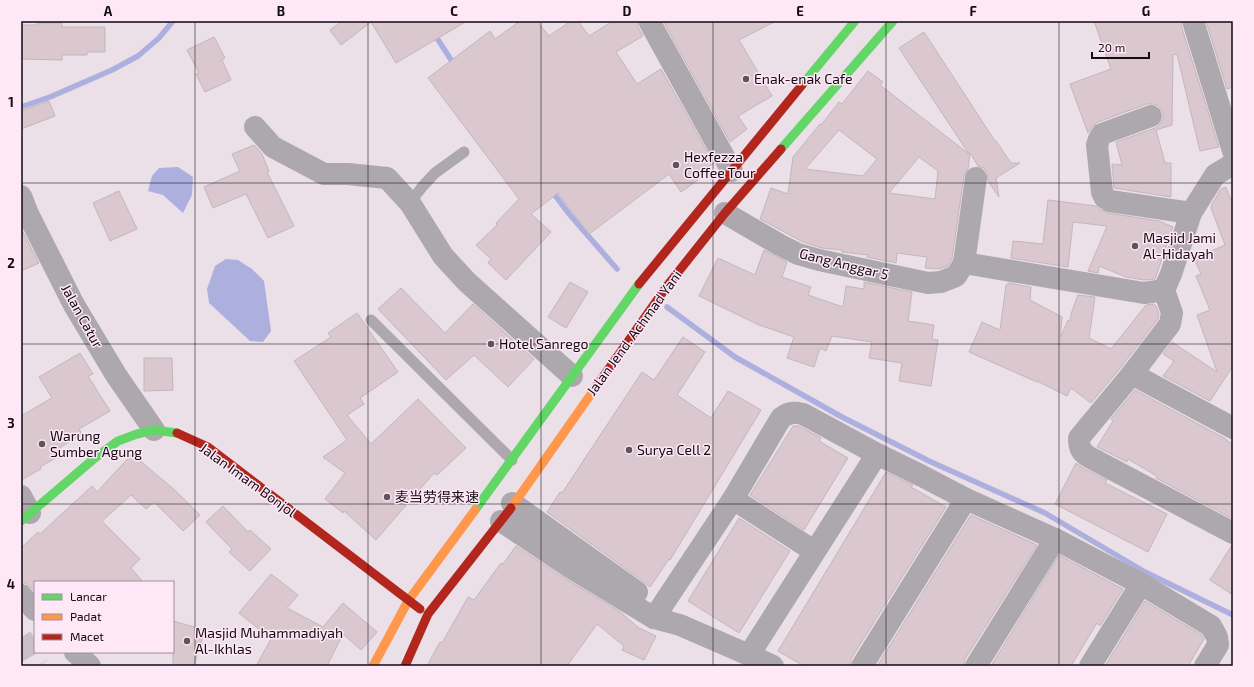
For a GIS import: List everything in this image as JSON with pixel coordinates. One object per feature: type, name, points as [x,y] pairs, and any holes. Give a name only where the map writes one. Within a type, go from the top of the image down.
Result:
[{"type":"street","points":[[648,21],[732,171]]},
{"type":"street","name":"Jalan Jend. Achmad Yani","points":[[373,666],[408,601],[512,460],[644,275],[732,171],[855,21]]},
{"type":"street","name":"Jalan Jend. Achmad Yani","points":[[405,666],[421,623],[506,512],[648,302],[667,286],[725,213],[893,21]]},
{"type":"street","points":[[1193,21],[1233,151]]},
{"type":"street","points":[[1151,116],[1102,134],[1098,139],[1097,145],[1102,192],[1105,198],[1110,201],[1191,213]]},
{"type":"street","points":[[255,127],[273,147],[324,174],[348,174],[387,178],[410,203],[443,256],[467,282],[572,376]]},
{"type":"street","points":[[1233,164],[1215,175],[1191,213],[1171,274],[1164,290],[1172,313],[1170,324],[1132,374],[1079,438],[1079,447],[1082,452],[1089,457],[1233,533]]},
{"type":"street","points":[[976,178],[964,263],[1144,293],[1164,290]]},
{"type":"street","name":"Jalan Catur","points":[[21,196],[28,214],[74,305],[116,375],[154,430]]},
{"type":"street","name":"Gang Anggar 5","points":[[725,213],[798,254],[819,260],[928,283],[941,282],[956,276],[964,263]]},
{"type":"street","points":[[632,292],[648,302]]},
{"type":"street","points":[[1132,374],[1233,428]]},
{"type":"street","points":[[657,613],[733,499],[781,418],[787,414],[795,412],[803,414],[877,454],[966,499],[1055,539],[1141,584],[1198,620],[1211,626],[1217,637],[1218,645],[1205,666]]},
{"type":"street","name":"Jalan Imam Bonjol","points":[[24,510],[118,441],[136,434],[154,430],[179,433],[208,447],[408,601],[428,614]]},
{"type":"street","points":[[179,433],[190,448]]},
{"type":"street","points":[[750,655],[814,551],[877,454]]},
{"type":"street","points":[[733,499],[814,551]]},
{"type":"street","points":[[862,666],[966,499]]},
{"type":"street","points":[[506,512],[657,613],[772,666]]},
{"type":"street","points":[[976,666],[1055,539]]},
{"type":"street","points":[[1090,666],[1141,584]]},
{"type":"street","points":[[21,595],[34,609]]},
{"type":"street","points":[[76,653],[90,666]]},
{"type":"lane","points":[[410,203],[435,173],[464,152]]},
{"type":"lane","points":[[371,320],[512,460]]},
{"type":"water","points":[[178,167],[193,177],[192,195],[183,213],[163,195],[148,191],[152,176],[159,168]]},
{"type":"water","points":[[226,259],[238,260],[252,269],[264,281],[271,331],[263,342],[250,341],[209,303],[207,289],[215,266]]},
{"type":"building","points":[[342,21],[467,21],[396,63],[371,22],[341,45],[330,30]]},
{"type":"building","points":[[520,21],[537,21],[549,36],[571,21],[578,21],[589,36],[613,21],[637,21],[638,27],[643,36],[616,52],[637,84],[661,69],[714,163],[696,176],[698,180],[681,192],[669,174],[589,234],[558,193],[531,214],[551,232],[506,280],[488,263],[491,259],[476,245],[497,225],[496,223],[519,199],[428,78],[490,31],[495,39]]},
{"type":"building","points":[[663,21],[776,21],[739,40],[772,96],[738,116],[747,129],[730,142]]},
{"type":"building","points":[[1094,21],[1181,21],[1219,147],[1200,151],[1177,54],[1173,55],[1172,125],[1156,130],[1165,163],[1171,163],[1171,197],[1114,188],[1112,164],[1122,165],[1116,142],[1155,128],[1160,124],[1163,119],[1163,112],[1159,106],[1147,104],[1098,122],[1088,133],[1070,84],[1111,69]]},
{"type":"building","points":[[1206,21],[1233,21],[1233,87],[1227,89]]},
{"type":"building","points":[[37,23],[62,23],[62,27],[105,27],[105,52],[87,52],[87,55],[62,55],[62,60],[21,59],[21,25],[37,25]]},
{"type":"building","points":[[924,32],[1011,163],[1020,163],[996,178],[999,197],[988,181],[987,173],[984,168],[978,166],[970,153],[968,169],[964,176],[952,259],[948,266],[939,269],[925,268],[927,257],[897,253],[896,263],[867,257],[868,255],[822,248],[803,242],[760,219],[771,188],[788,194],[793,157],[839,102],[842,104],[868,71],[883,82],[880,85],[969,154],[899,48]],"holes":[[[839,130],[877,159],[863,176],[805,169]],[[919,157],[938,171],[935,199],[889,193]]]},
{"type":"building","points":[[214,37],[225,58],[222,60],[231,80],[205,92],[196,74],[199,73],[187,50]]},
{"type":"building","points":[[49,101],[55,116],[21,129],[21,111]]},
{"type":"building","points":[[254,145],[262,154],[269,171],[267,172],[294,226],[268,238],[246,194],[213,208],[204,187],[240,171],[232,154]]},
{"type":"building","points":[[1226,187],[1233,205],[1233,366],[1210,401],[1163,376],[1174,361],[1163,354],[1172,342],[1217,372],[1197,315],[1210,310],[1196,276],[1201,274],[1194,258],[1225,245],[1211,208],[1221,189]]},
{"type":"building","points":[[119,191],[137,229],[110,241],[93,203]]},
{"type":"building","points":[[1048,200],[1096,206],[1108,213],[1159,221],[1173,227],[1155,279],[1144,280],[1126,277],[1099,266],[1098,273],[1088,271],[1107,226],[1073,222],[1068,267],[1011,258],[1013,241],[1043,244]]},
{"type":"building","points":[[21,228],[39,263],[21,271]]},
{"type":"building","points":[[764,250],[787,262],[782,277],[811,287],[808,295],[843,307],[846,286],[864,289],[864,282],[912,292],[908,321],[934,325],[932,339],[938,340],[931,386],[899,381],[902,363],[869,358],[872,342],[832,336],[826,351],[820,348],[814,367],[787,358],[794,337],[759,325],[699,296],[718,258],[755,275]]},
{"type":"building","points":[[570,282],[588,292],[566,328],[548,317]]},
{"type":"building","points":[[1008,283],[1031,287],[1030,300],[1062,317],[1060,338],[1068,320],[1070,321],[1078,295],[1095,297],[1089,338],[1111,349],[1146,305],[1154,304],[1156,306],[1159,314],[1158,319],[1091,403],[1071,388],[1067,396],[1037,381],[969,352],[982,322],[1000,330],[1006,285],[1008,285]]},
{"type":"building","points":[[401,288],[445,333],[473,304],[534,359],[508,387],[474,355],[446,380],[378,309]]},
{"type":"building","points":[[357,313],[398,372],[360,398],[364,404],[347,415],[371,444],[418,399],[466,448],[437,475],[434,473],[376,540],[344,511],[343,513],[325,499],[345,473],[323,457],[347,440],[294,361],[331,337],[328,333]]},
{"type":"building","points":[[683,337],[705,352],[677,395],[711,418],[728,391],[761,410],[670,560],[669,559],[650,587],[547,512],[560,492],[562,493],[642,372],[654,380]]},
{"type":"building","points":[[80,353],[93,374],[88,376],[110,411],[79,429],[82,434],[56,450],[59,456],[40,467],[41,469],[21,480],[21,416],[52,398],[39,377]]},
{"type":"building","points":[[144,358],[172,358],[173,390],[144,391]]},
{"type":"building","points":[[1135,390],[1233,444],[1233,519],[1156,478],[1157,477],[1155,475],[1128,459],[1127,462],[1097,447],[1113,421],[1111,419]]},
{"type":"building","points":[[793,426],[799,426],[821,438],[819,441],[848,458],[804,530],[750,495]]},
{"type":"building","points":[[132,454],[177,492],[200,515],[183,531],[154,502],[146,509],[131,495],[102,521],[140,559],[131,568],[142,581],[34,581],[34,590],[25,583],[21,583],[21,548],[38,532],[40,534],[92,486],[97,492]]},
{"type":"building","points":[[1076,463],[1107,480],[1105,483],[1167,514],[1148,552],[1055,504]]},
{"type":"building","points":[[886,472],[913,485],[911,487],[946,507],[851,659],[850,666],[804,666],[778,651]]},
{"type":"building","points":[[223,506],[248,532],[250,530],[271,549],[250,571],[229,552],[232,549],[206,522]]},
{"type":"building","points":[[971,515],[1037,545],[965,659],[964,666],[877,666]]},
{"type":"building","points":[[739,518],[790,551],[739,633],[688,601]]},
{"type":"building","points":[[1233,545],[1233,595],[1210,580]]},
{"type":"building","points":[[516,546],[619,611],[639,628],[656,636],[644,660],[622,650],[624,646],[597,624],[567,666],[427,666],[468,597],[474,600],[501,563],[503,564]]},
{"type":"building","points":[[1059,555],[1123,589],[1100,626],[1097,623],[1071,666],[991,666]]},
{"type":"building","points":[[271,574],[298,595],[287,608],[323,627],[343,603],[377,632],[361,650],[343,634],[327,666],[256,666],[271,639],[239,613]]},
{"type":"building","points":[[1145,601],[1202,635],[1204,639],[1188,666],[1105,666]]},
{"type":"building","name":"Masjid Muhammadiyah Al-Ikhlas","points":[[174,621],[205,630],[194,666],[173,666]]},
{"type":"waterway","points":[[21,107],[50,97],[112,70],[138,56],[159,38],[173,21]]},
{"type":"waterway","points":[[426,21],[455,66]]},
{"type":"waterway","points":[[551,190],[570,215],[617,269]]},
{"type":"waterway","points":[[667,307],[735,357],[842,417],[929,461],[1045,513],[1145,572],[1233,615]]},
{"type":"tunnel","points":[[21,637],[38,666]]},
{"type":"traffic: fast","points":[[802,85],[855,21]]},
{"type":"traffic: fast","points":[[781,149],[893,21]]},
{"type":"traffic: fast","points":[[475,510],[639,284]]},
{"type":"traffic: fast","points":[[21,521],[96,457],[118,441],[154,430],[177,433]]},
{"type":"traffic: slow","points":[[511,508],[598,384]]},
{"type":"traffic: slow","points":[[373,666],[408,601],[475,510]]},
{"type":"traffic: jam","points":[[639,284],[802,85]]},
{"type":"traffic: jam","points":[[598,384],[667,286],[725,213],[781,149]]},
{"type":"traffic: jam","points":[[177,433],[208,447],[420,609]]},
{"type":"traffic: jam","points":[[405,666],[428,614],[511,508]]},
{"type":"place","name":"Enak-enak Cafe","points":[[746,79]]},
{"type":"place","name":"Hexfezza Coffee Tour","points":[[676,165]]},
{"type":"place","name":"Masjid Jami Al-Hidayah","points":[[1135,246]]},
{"type":"place","name":"Hotel Sanrego","points":[[491,344]]},
{"type":"place","name":"Warung Sumber Agung","points":[[42,444]]},
{"type":"place","name":"Surya Cell 2","points":[[629,450]]},
{"type":"place","name":"麦当劳得来速","points":[[387,497]]},
{"type":"place","name":"Masjid Muhammadiyah Al-Ikhlas","points":[[187,641]]}]
